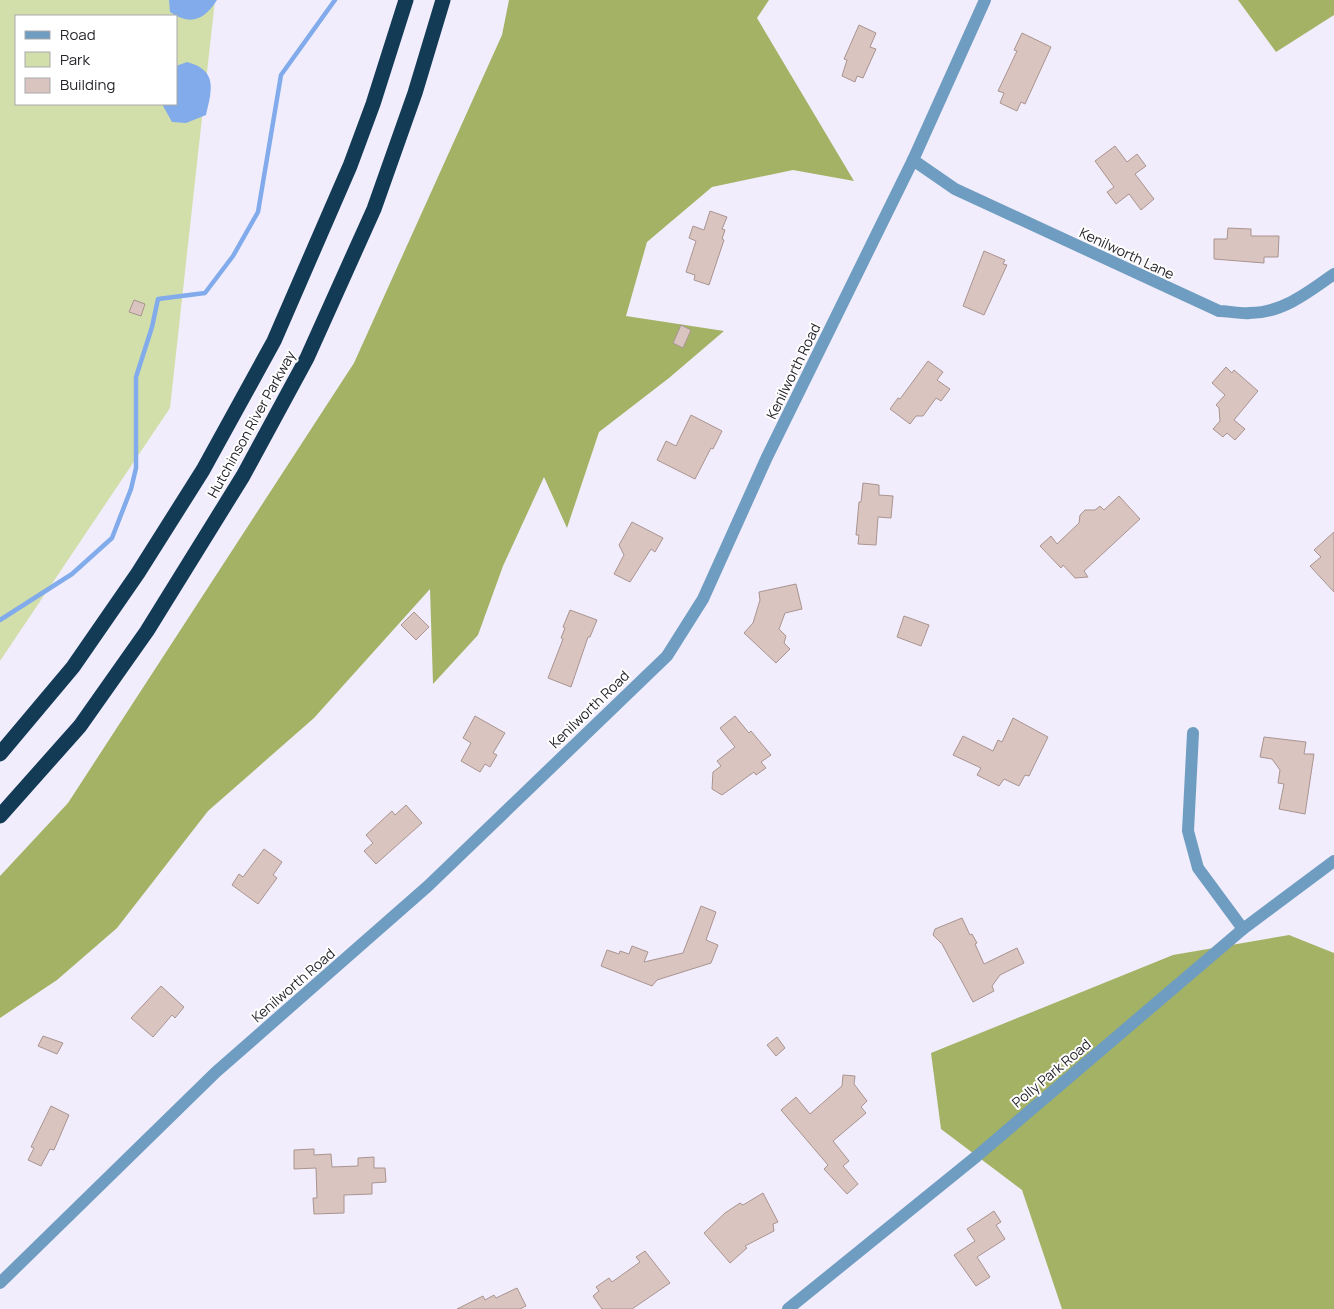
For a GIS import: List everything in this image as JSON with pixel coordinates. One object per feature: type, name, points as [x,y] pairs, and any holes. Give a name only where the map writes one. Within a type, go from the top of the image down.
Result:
[{"type":"highway","name":"Hutchinson River Parkway","points":[[0,754],[73,667],[138,573],[203,470],[274,342],[350,166],[379,88],[406,0]]},
{"type":"highway","name":"Hutchinson River Parkway","points":[[0,816],[80,726],[147,631],[248,467],[307,358],[374,209],[415,93],[443,0]]},
{"type":"street","name":"Kenilworth Road","points":[[0,1284],[216,1072],[428,886],[667,656],[703,600],[767,457],[913,160],[985,0]]},
{"type":"street","name":"Kenilworth Lane","points":[[913,160],[955,189],[1219,310],[1250,314],[1271,311],[1289,303],[1334,274]]},
{"type":"street","points":[[1193,733],[1188,831],[1198,868],[1243,930]]},
{"type":"street","name":"Polly Park Road","points":[[788,1309],[977,1156],[1243,930],[1334,861]]},
{"type":"green space","points":[[0,0],[215,0],[170,408],[0,661]]},
{"type":"green space","points":[[509,0],[769,0],[757,18],[854,181],[793,170],[712,187],[647,242],[626,316],[724,331],[669,378],[599,432],[567,528],[544,477],[503,566],[478,635],[433,684],[430,589],[314,718],[208,811],[117,928],[57,980],[0,1018],[0,876],[68,803],[354,363],[502,35]]},
{"type":"green space","points":[[1238,0],[1334,0],[1334,15],[1276,52]]},
{"type":"green space","points":[[1289,935],[1334,953],[1334,1309],[1062,1309],[1022,1190],[941,1129],[931,1053],[1173,955]]},
{"type":"water","points":[[169,0],[217,0],[207,12],[196,19],[184,19],[170,12]]},
{"type":"water","points":[[187,62],[204,70],[208,76],[211,89],[206,115],[186,123],[172,122],[163,105],[178,105],[178,65]]},
{"type":"building","points":[[859,25],[876,33],[870,47],[876,49],[863,78],[857,76],[855,82],[842,76],[847,60],[844,59]]},
{"type":"building","points":[[1022,33],[1051,47],[1025,104],[1021,102],[1017,111],[1000,103],[1004,93],[998,91],[1017,51],[1014,50]]},
{"type":"building","points":[[1115,146],[1127,162],[1137,154],[1146,166],[1135,174],[1154,199],[1141,210],[1129,194],[1116,204],[1107,192],[1114,187],[1095,161]]},
{"type":"building","points":[[710,211],[727,217],[722,229],[725,230],[722,239],[724,240],[709,285],[694,280],[695,275],[686,272],[696,241],[689,238],[693,226],[704,230]]},
{"type":"building","points":[[1228,228],[1251,229],[1251,236],[1279,236],[1278,257],[1264,257],[1264,263],[1214,259],[1214,239],[1227,239]]},
{"type":"building","points":[[984,251],[1005,260],[1003,264],[1007,265],[984,315],[963,306]]},
{"type":"building","points":[[134,300],[145,304],[141,316],[129,312]]},
{"type":"building","points":[[681,325],[691,330],[683,348],[673,343]]},
{"type":"building","points":[[928,361],[943,372],[937,380],[950,389],[941,401],[936,398],[923,416],[916,416],[910,424],[890,409],[898,398],[900,399]]},
{"type":"building","points":[[1226,367],[1232,373],[1234,370],[1258,391],[1234,420],[1245,429],[1235,440],[1227,433],[1223,437],[1213,429],[1220,421],[1219,408],[1216,405],[1225,395],[1212,383]]},
{"type":"building","points":[[691,415],[722,431],[695,479],[657,460],[666,441],[676,446]]},
{"type":"building","points":[[863,483],[879,485],[879,495],[893,496],[891,518],[878,517],[876,545],[858,544],[859,535],[856,535]]},
{"type":"building","points":[[1119,496],[1140,519],[1084,571],[1088,577],[1075,578],[1063,565],[1061,568],[1040,546],[1051,536],[1057,544],[1079,523],[1080,515],[1085,510],[1095,510],[1100,506],[1104,510]]},
{"type":"building","points":[[632,522],[663,538],[655,552],[651,549],[630,582],[614,574],[624,555],[619,545]]},
{"type":"building","points":[[1334,532],[1334,592],[1310,566],[1321,557],[1314,550]]},
{"type":"building","points":[[796,584],[802,609],[785,613],[779,629],[786,636],[784,643],[790,649],[776,663],[744,633],[753,623],[760,600],[759,592]]},
{"type":"building","points":[[570,610],[597,620],[590,637],[588,637],[571,687],[548,678],[563,639],[561,638],[565,628],[563,627]]},
{"type":"building","points":[[414,612],[429,627],[416,640],[401,625]]},
{"type":"building","points":[[904,616],[929,625],[921,646],[897,637]]},
{"type":"building","points":[[475,716],[505,733],[493,753],[497,755],[490,767],[485,764],[480,772],[461,761],[471,743],[463,738]]},
{"type":"building","points":[[735,716],[749,733],[751,731],[771,755],[761,762],[766,768],[756,775],[754,772],[722,795],[712,789],[713,772],[721,766],[717,761],[735,747],[720,728]]},
{"type":"building","points":[[1013,718],[1048,737],[1029,776],[1025,775],[1019,786],[1004,779],[999,786],[977,775],[981,768],[953,755],[963,736],[993,751],[998,740],[1002,742]]},
{"type":"building","points":[[1264,737],[1306,742],[1304,754],[1314,754],[1305,814],[1279,809],[1284,784],[1278,783],[1280,770],[1272,759],[1260,757]]},
{"type":"building","points":[[406,805],[422,823],[376,864],[364,851],[373,843],[366,835],[392,811],[395,815]]},
{"type":"building","points":[[264,849],[282,862],[273,875],[277,878],[258,904],[232,885],[239,874],[243,877]]},
{"type":"building","points":[[701,906],[716,912],[706,940],[718,945],[711,963],[657,980],[652,986],[601,966],[607,950],[619,954],[620,951],[629,954],[632,946],[648,952],[644,962],[683,953]]},
{"type":"building","points":[[962,918],[970,935],[972,934],[977,943],[975,944],[984,964],[1017,948],[1024,963],[1000,975],[992,986],[994,991],[973,1002],[942,944],[933,935],[935,929]]},
{"type":"building","points":[[161,986],[184,1007],[175,1018],[172,1015],[153,1037],[131,1018]]},
{"type":"building","points":[[43,1036],[63,1043],[57,1054],[38,1046]]},
{"type":"building","points":[[777,1037],[785,1048],[776,1056],[767,1045]]},
{"type":"building","points":[[843,1075],[855,1076],[854,1084],[867,1101],[861,1107],[866,1113],[833,1141],[849,1161],[843,1166],[858,1184],[847,1194],[824,1169],[828,1165],[781,1110],[796,1097],[810,1114],[842,1086]]},
{"type":"building","points":[[51,1106],[69,1115],[54,1150],[50,1149],[41,1166],[28,1160],[34,1148],[31,1147]]},
{"type":"building","points":[[314,1149],[314,1155],[331,1154],[332,1167],[358,1166],[358,1158],[374,1157],[374,1168],[385,1168],[386,1182],[372,1183],[372,1194],[344,1195],[344,1213],[314,1214],[313,1198],[317,1198],[316,1168],[294,1169],[294,1150]]},
{"type":"building","points":[[763,1193],[778,1222],[773,1224],[774,1231],[745,1246],[747,1248],[730,1263],[704,1233],[725,1213],[740,1203],[743,1205]]},
{"type":"building","points":[[994,1211],[1001,1222],[996,1225],[1005,1239],[977,1257],[990,1277],[976,1286],[954,1255],[975,1241],[967,1229]]},
{"type":"building","points":[[645,1251],[670,1283],[632,1309],[602,1309],[593,1296],[599,1291],[596,1287],[609,1278],[612,1282],[640,1262],[636,1257]]},
{"type":"building","points":[[517,1288],[526,1306],[520,1309],[457,1309],[483,1296],[485,1300],[494,1295],[496,1298]]},
{"type":"waterway","points":[[0,620],[72,574],[112,538],[131,489],[136,468],[136,377],[152,327],[158,299],[205,293],[233,256],[258,212],[281,75],[335,0]]}]
